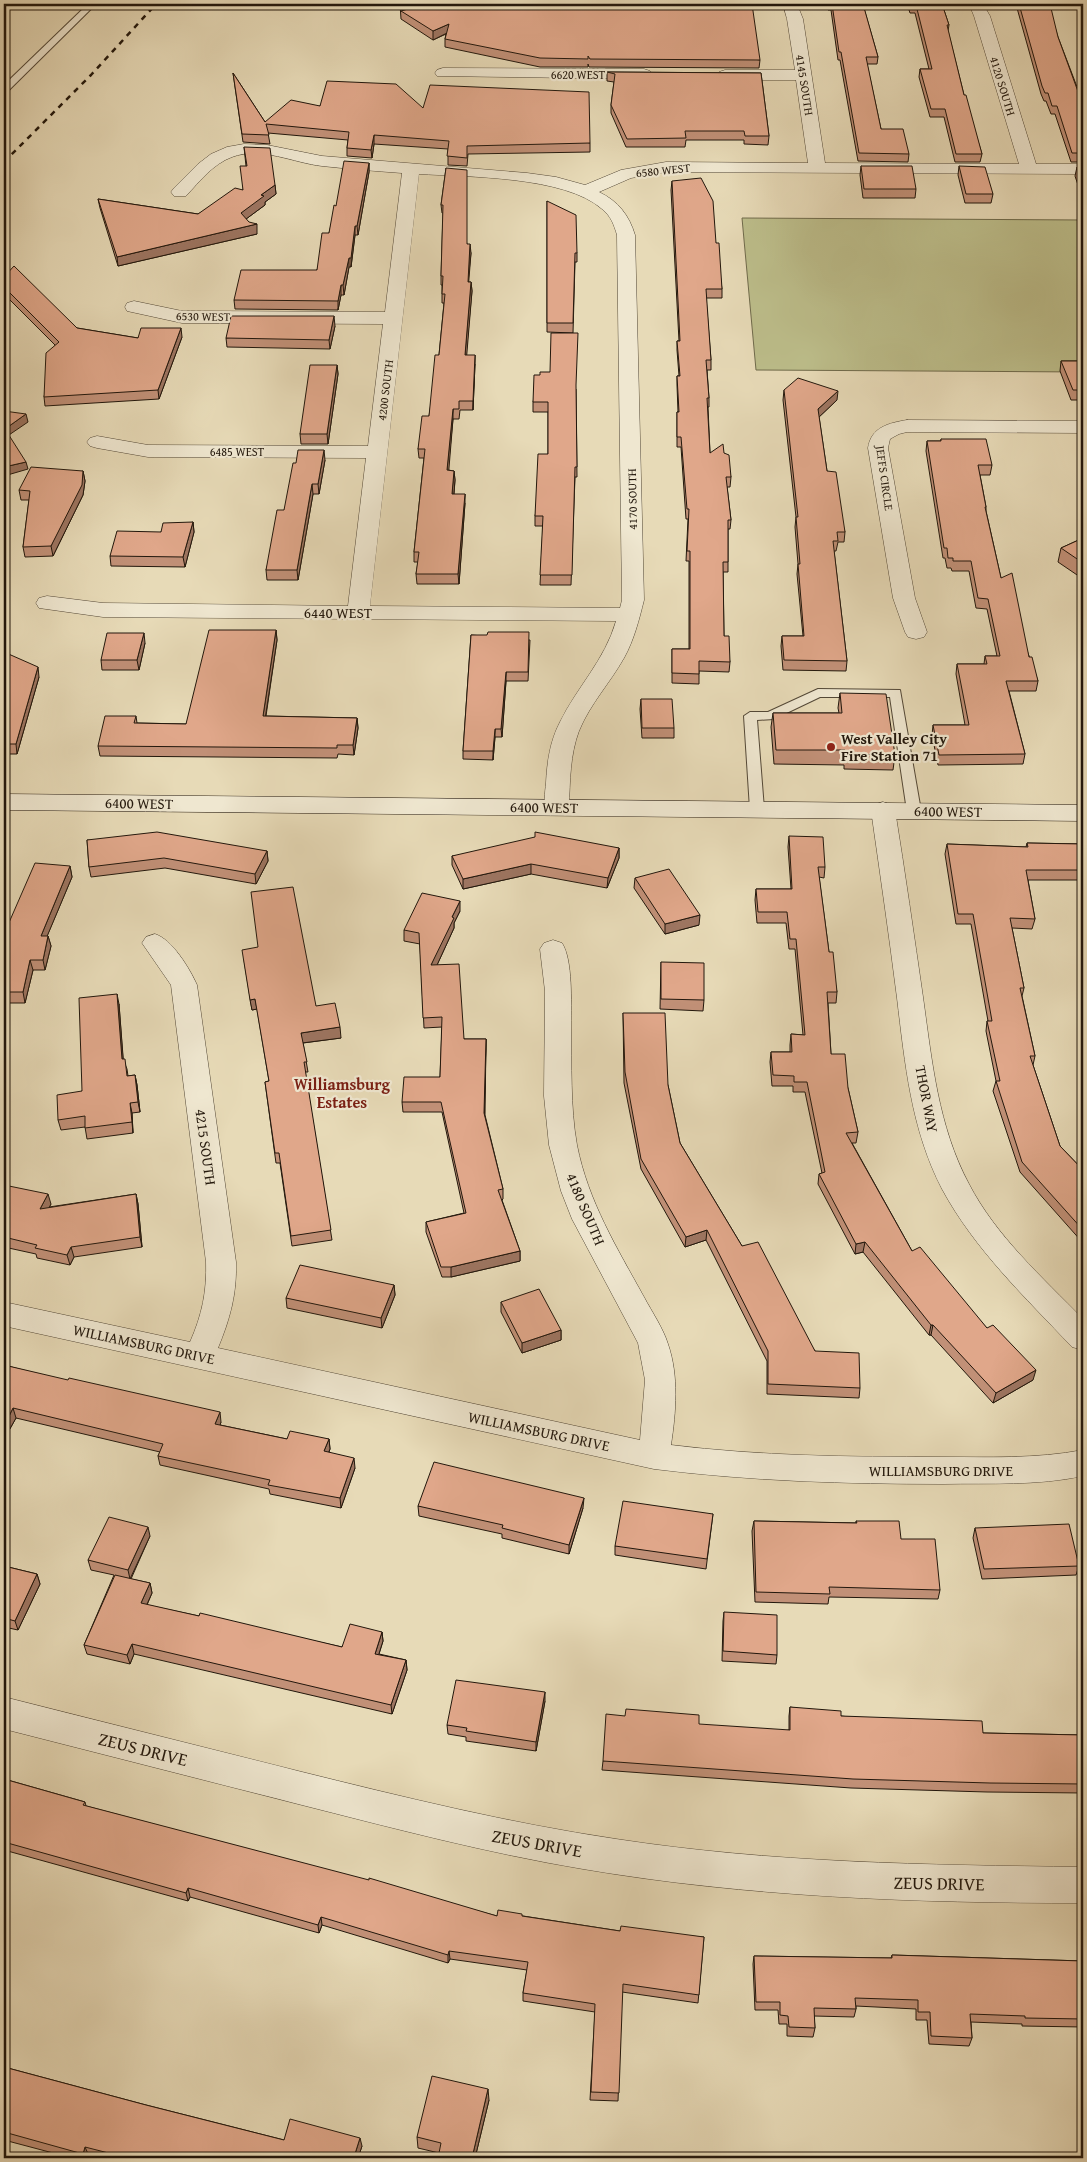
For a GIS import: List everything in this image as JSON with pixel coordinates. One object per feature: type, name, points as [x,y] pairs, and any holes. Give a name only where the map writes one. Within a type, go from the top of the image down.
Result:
[{"type":"street","name":"4145 SOUTH","points":[[790,4],[817,167]]},
{"type":"street","name":"4120 SOUTH","points":[[976,4],[982,16],[1028,169]]},
{"type":"street","name":"6620 WEST","points":[[443,73],[658,74]]},
{"type":"street","points":[[706,75],[803,75]]},
{"type":"street","points":[[180,192],[206,164],[230,152],[249,148],[270,149],[315,160],[543,180],[586,191]]},
{"type":"street","name":"6580 WEST","points":[[586,191],[626,174],[666,167],[1083,169]]},
{"type":"street","name":"4200 SOUTH","points":[[358,612],[411,168]]},
{"type":"street","name":"4170 SOUTH","points":[[557,808],[560,764],[567,733],[580,705],[618,649],[630,615],[634,586],[626,234],[622,219],[616,212],[586,191]]},
{"type":"street","name":"6530 WEST","points":[[134,307],[182,317],[393,318]]},
{"type":"street","name":"JEFFS CIRCLE","points":[[916,632],[904,598],[882,467],[878,442],[883,434],[894,428],[914,426],[1083,427]]},
{"type":"street","name":"6485 WEST","points":[[97,442],[148,451],[378,452]]},
{"type":"street","name":"6440 WEST","points":[[47,603],[103,610],[630,615]]},
{"type":"street","name":"6400 WEST","points":[[4,802],[1083,813]]},
{"type":"street","name":"THOR WAY","points":[[883,810],[925,1105],[941,1156],[972,1214],[994,1244],[1083,1338]]},
{"type":"street","name":"4215 SOUTH","points":[[154,943],[180,976],[184,985],[221,1262],[220,1302],[199,1356]]},
{"type":"street","name":"4180 SOUTH","points":[[553,949],[558,991],[558,1096],[563,1145],[575,1191],[587,1219],[653,1343],[660,1380],[659,1420],[654,1456]]},
{"type":"street","name":"WILLIAMSBURG DRIVE","points":[[4,1314],[654,1456],[729,1466],[815,1470],[1023,1470],[1058,1468],[1083,1463]]},
{"type":"street","name":"ZEUS DRIVE","points":[[4,1713],[446,1825],[513,1840],[582,1852],[722,1870],[802,1877],[944,1883],[1083,1885]]},
{"type":"lane","points":[[4,90],[92,4]]},
{"type":"lane","points":[[757,809],[750,716],[770,716],[818,693],[896,693],[914,811]]},
{"type":"green space","points":[[742,218],[1083,220],[1083,372],[756,370]]},
{"type":"building","points":[[400,4],[752,4],[760,60],[590,59],[588,56],[588,59],[540,58],[445,39],[449,24],[433,31],[401,11],[408,9]]},
{"type":"building","points":[[832,4],[863,4],[878,57],[866,57],[881,129],[903,129],[909,154],[859,153],[841,52],[839,52]]},
{"type":"building","points":[[910,4],[942,4],[949,25],[947,25],[964,95],[966,95],[982,154],[956,154],[945,109],[931,109],[920,69],[932,69],[916,5]]},
{"type":"building","points":[[1019,4],[1050,4],[1058,37],[1080,97],[1083,100],[1083,153],[1072,153],[1057,106],[1052,106],[1048,93],[1045,93]]},
{"type":"building","points":[[607,72],[761,73],[769,136],[745,136],[744,131],[685,131],[686,138],[627,139],[611,105],[615,74]]},
{"type":"building","points":[[233,73],[265,122],[291,100],[320,106],[327,81],[396,84],[423,108],[430,85],[589,92],[590,143],[467,146],[467,158],[447,156],[449,141],[374,135],[371,150],[347,148],[349,132],[266,124],[269,135],[242,134]]},
{"type":"building","points":[[244,147],[270,148],[275,185],[241,213],[249,222],[257,224],[117,257],[98,199],[198,214],[235,188],[243,190],[240,166],[247,166]]},
{"type":"building","points":[[344,161],[369,163],[357,226],[355,226],[351,258],[349,258],[338,301],[234,300],[241,270],[317,270],[322,233],[329,233]]},
{"type":"building","points":[[861,166],[912,166],[916,189],[864,189]]},
{"type":"building","points":[[959,166],[985,167],[993,194],[966,194]]},
{"type":"building","points":[[1077,167],[1083,167],[1083,186]]},
{"type":"building","points":[[446,168],[467,170],[467,244],[470,244],[468,282],[471,282],[465,355],[475,355],[473,401],[459,401],[459,409],[453,409],[447,470],[454,471],[452,494],[465,494],[458,574],[416,574],[419,552],[414,552],[425,449],[418,449],[422,416],[429,416],[435,355],[439,355],[445,294],[442,294],[443,276],[441,276],[443,205],[441,205]]},
{"type":"building","points":[[701,178],[713,201],[716,243],[719,243],[722,289],[706,289],[711,360],[706,360],[710,453],[723,444],[724,453],[729,455],[731,477],[726,477],[731,520],[728,520],[728,562],[723,562],[724,636],[729,636],[730,662],[699,661],[699,674],[672,673],[672,649],[690,649],[690,551],[687,551],[689,509],[687,509],[681,437],[677,437],[677,412],[679,412],[677,376],[680,376],[677,341],[680,341],[672,181]]},
{"type":"building","points":[[547,201],[576,215],[577,253],[575,253],[573,323],[547,323]]},
{"type":"building","points":[[14,266],[77,328],[138,338],[141,328],[181,328],[158,390],[44,397],[46,353],[59,342],[4,287],[4,277]]},
{"type":"building","points":[[231,316],[334,316],[329,340],[226,338]]},
{"type":"building","points":[[551,333],[578,333],[576,385],[577,467],[575,467],[572,575],[540,575],[543,516],[535,516],[538,454],[548,454],[548,402],[533,402],[534,375],[540,375],[540,372],[550,372]]},
{"type":"building","points":[[1061,361],[1083,361],[1083,390],[1073,390]]},
{"type":"building","points":[[310,365],[337,365],[327,434],[300,434]]},
{"type":"building","points":[[798,378],[838,391],[818,409],[827,471],[836,472],[845,532],[837,532],[838,541],[833,541],[847,661],[784,660],[782,636],[804,636],[798,564],[800,564],[796,517],[798,517],[784,390]]},
{"type":"building","points":[[4,411],[26,414],[5,429],[26,462],[4,467]]},
{"type":"building","points":[[941,439],[986,439],[992,465],[978,465],[985,507],[1001,578],[1012,573],[1029,657],[1032,657],[1038,681],[1006,681],[1025,754],[939,755],[933,725],[969,725],[957,664],[987,664],[985,656],[1000,656],[988,599],[978,598],[971,561],[953,561],[953,558],[948,558],[947,548],[944,548],[927,441],[941,441]]},
{"type":"building","points":[[298,450],[324,450],[318,484],[312,484],[297,570],[266,570],[277,510],[284,510],[293,463],[296,463]]},
{"type":"building","points":[[31,467],[83,471],[82,485],[51,546],[23,547],[30,491],[19,490]]},
{"type":"building","points":[[193,522],[183,557],[110,556],[117,531],[161,532],[163,523]]},
{"type":"building","points":[[1083,538],[1083,563],[1061,548]]},
{"type":"building","points":[[209,630],[276,630],[263,716],[357,718],[353,745],[337,745],[337,748],[98,746],[105,716],[136,716],[134,723],[186,724]]},
{"type":"building","points":[[488,632],[529,632],[528,672],[506,672],[501,729],[495,729],[493,751],[463,751],[471,635],[487,635]]},
{"type":"building","points":[[107,633],[144,633],[137,660],[101,660]]},
{"type":"building","points":[[4,652],[38,667],[16,744],[4,744]]},
{"type":"building","name":"West Valley City Fire Station 71","points":[[840,693],[886,694],[895,755],[846,754],[845,750],[776,750],[773,713],[842,713]]},
{"type":"building","points":[[641,699],[672,699],[674,728],[642,728]]},
{"type":"building","points":[[157,832],[267,851],[255,874],[164,858],[89,867],[87,840]]},
{"type":"building","points":[[535,832],[619,848],[608,878],[531,864],[463,879],[452,856],[535,837]]},
{"type":"building","points":[[789,836],[823,837],[825,867],[818,867],[829,952],[833,952],[837,992],[827,992],[831,1054],[845,1054],[848,1088],[858,1132],[846,1133],[912,1251],[920,1247],[987,1328],[993,1325],[1036,1370],[996,1393],[931,1325],[865,1242],[856,1244],[819,1174],[825,1172],[807,1082],[794,1082],[794,1076],[773,1075],[771,1052],[792,1052],[791,1034],[805,1035],[796,939],[790,939],[787,912],[758,912],[756,889],[792,889]]},
{"type":"building","points":[[1027,843],[1083,844],[1083,870],[1026,870],[1035,919],[1010,918],[1024,988],[1020,988],[1035,1056],[1030,1056],[1060,1146],[1083,1170],[1083,1230],[1022,1162],[996,1081],[1000,1081],[987,1021],[992,1021],[973,914],[958,914],[947,844],[1028,847]]},
{"type":"building","points":[[35,863],[70,866],[41,936],[48,936],[43,960],[30,960],[23,992],[4,992],[4,934]]},
{"type":"building","points":[[669,869],[700,915],[665,924],[635,878]]},
{"type":"building","points":[[293,887],[316,1006],[335,1003],[340,1027],[301,1033],[307,1062],[304,1062],[331,1230],[291,1236],[279,1153],[275,1153],[265,1082],[269,1081],[255,999],[250,1000],[242,950],[258,947],[251,892]]},
{"type":"building","points":[[422,893],[460,901],[452,917],[454,918],[431,965],[459,964],[464,1039],[486,1039],[484,1113],[503,1189],[498,1190],[520,1251],[451,1267],[441,1267],[426,1222],[466,1213],[441,1102],[402,1102],[404,1077],[440,1077],[442,1017],[423,1018],[419,933],[404,930]]},
{"type":"building","points":[[661,962],[704,963],[704,1000],[661,999]]},
{"type":"building","points":[[117,994],[122,1059],[125,1059],[127,1076],[135,1075],[138,1102],[130,1103],[132,1122],[85,1128],[85,1116],[58,1120],[57,1095],[82,1091],[79,998]]},
{"type":"building","points":[[623,1013],[665,1013],[668,1085],[680,1143],[742,1246],[758,1242],[815,1351],[859,1353],[860,1388],[768,1384],[768,1351],[707,1230],[686,1237],[641,1159],[625,1072]]},
{"type":"building","points":[[4,1185],[48,1194],[40,1209],[136,1194],[140,1237],[71,1247],[67,1255],[35,1248],[37,1245],[4,1237]]},
{"type":"building","points":[[300,1265],[394,1285],[381,1318],[286,1298]]},
{"type":"building","points":[[539,1289],[561,1330],[522,1343],[501,1302]]},
{"type":"building","points":[[4,1365],[220,1412],[215,1424],[287,1439],[290,1431],[329,1439],[324,1451],[354,1458],[340,1498],[268,1485],[270,1480],[158,1456],[163,1444],[13,1408],[4,1424]]},
{"type":"building","points":[[434,1462],[584,1498],[569,1545],[502,1528],[503,1525],[418,1506]]},
{"type":"building","points":[[623,1501],[713,1514],[707,1559],[615,1546]]},
{"type":"building","points":[[109,1517],[148,1527],[128,1570],[88,1560]]},
{"type":"building","points":[[754,1521],[857,1523],[856,1521],[899,1521],[901,1539],[935,1539],[940,1590],[829,1587],[830,1594],[756,1592]]},
{"type":"building","points":[[1069,1524],[1079,1566],[984,1569],[975,1528]]},
{"type":"building","points":[[4,1566],[37,1574],[15,1621],[4,1618]]},
{"type":"building","points":[[115,1575],[150,1583],[141,1603],[199,1616],[200,1613],[342,1647],[350,1624],[382,1632],[375,1654],[406,1660],[391,1705],[132,1644],[127,1655],[84,1645]]},
{"type":"building","points":[[724,1612],[777,1615],[777,1655],[723,1651]]},
{"type":"building","points":[[456,1680],[545,1692],[536,1742],[466,1731],[467,1728],[447,1725]]},
{"type":"building","points":[[790,1707],[841,1711],[841,1716],[982,1721],[983,1733],[1083,1735],[1083,1784],[853,1779],[603,1761],[606,1714],[625,1716],[626,1709],[699,1715],[699,1724],[790,1730]]},
{"type":"building","points":[[4,1779],[85,1802],[83,1805],[369,1880],[369,1878],[497,1916],[498,1910],[522,1914],[522,1916],[620,1931],[621,1926],[704,1937],[699,1995],[623,1984],[619,2093],[591,2092],[595,2004],[523,1993],[528,1962],[449,1951],[448,1955],[321,1917],[318,1925],[188,1888],[186,1893],[4,1842]]},
{"type":"building","points":[[892,1955],[1083,1961],[1083,2019],[1025,2018],[1025,2016],[970,2014],[972,2038],[931,2036],[930,2012],[918,2012],[918,2000],[855,1998],[856,2009],[814,2008],[815,2028],[789,2027],[788,2016],[780,2015],[780,2002],[756,2002],[754,1956],[892,1958]]},
{"type":"building","points":[[4,2067],[284,2140],[290,2119],[360,2138],[354,2157],[360,2158],[128,2158],[85,2147],[83,2154],[4,2132]]},
{"type":"building","points":[[432,2076],[488,2089],[472,2158],[438,2158],[441,2143],[417,2137]]},
{"type":"railway","points":[[4,162],[91,75],[156,4]]},
{"type":"place","name":"West Valley City Fire Station 71","points":[[831,747]]},
{"type":"district","name":"Williamsburg Estates","points":[[342,1093]]}]
